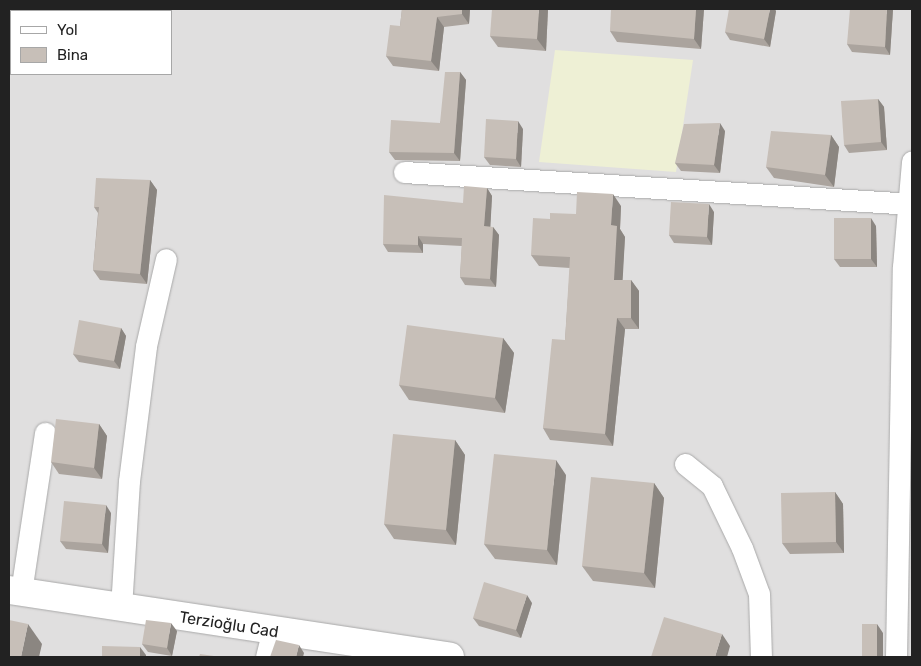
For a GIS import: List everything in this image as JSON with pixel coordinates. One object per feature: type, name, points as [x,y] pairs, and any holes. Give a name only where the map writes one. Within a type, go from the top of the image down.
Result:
[{"type":"street","points":[[901,654],[908,268],[912,204],[912,161]]},
{"type":"street","points":[[404,172],[912,204]]},
{"type":"street","points":[[121,608],[129,481],[145,356],[166,259]]},
{"type":"street","points":[[15,591],[45,433]]},
{"type":"street","points":[[685,464],[712,486],[742,548],[759,594],[760,657]]},
{"type":"street","name":"Terzioğlu Cad","points":[[15,591],[121,608],[269,645],[450,657]]},
{"type":"shaded area","points":[[9,9],[912,9],[912,657],[9,657]]},
{"type":"green space","points":[[555,50],[693,60],[676,172],[539,162]]},
{"type":"building","points":[[402,9],[462,9],[462,14],[437,17],[431,61],[386,56],[390,25],[400,26]]},
{"type":"building","points":[[492,9],[539,9],[537,39],[490,36]]},
{"type":"building","points":[[611,9],[696,9],[694,39],[610,31]]},
{"type":"building","points":[[729,9],[770,9],[764,39],[725,32]]},
{"type":"building","points":[[850,9],[887,9],[885,47],[847,44]]},
{"type":"building","points":[[445,72],[460,72],[454,153],[389,152],[391,120],[440,123]]},
{"type":"building","points":[[878,99],[881,142],[844,145],[841,101]]},
{"type":"building","points":[[486,119],[518,121],[516,159],[484,157]]},
{"type":"building","points":[[720,123],[714,165],[675,163],[684,124]]},
{"type":"building","points":[[771,131],[831,135],[825,175],[766,167]]},
{"type":"building","points":[[96,178],[150,180],[140,274],[93,270],[99,207],[94,207]]},
{"type":"building","points":[[464,186],[487,188],[484,226],[493,227],[490,279],[460,277],[462,238],[418,236],[418,245],[383,244],[384,195],[463,203]]},
{"type":"building","points":[[577,192],[613,194],[611,225],[617,226],[614,280],[631,280],[631,318],[617,318],[605,434],[543,428],[552,339],[565,340],[570,257],[531,255],[533,218],[550,219],[550,213],[576,214]]},
{"type":"building","points":[[671,202],[709,204],[707,237],[669,235]]},
{"type":"building","points":[[834,218],[871,218],[871,259],[834,259]]},
{"type":"building","points":[[79,320],[121,328],[114,361],[73,354]]},
{"type":"building","points":[[407,325],[503,338],[495,398],[399,385]]},
{"type":"building","points":[[56,419],[99,424],[94,468],[51,462]]},
{"type":"building","points":[[393,434],[455,440],[446,530],[384,524]]},
{"type":"building","points":[[494,454],[556,460],[547,550],[484,544]]},
{"type":"building","points":[[591,477],[654,483],[644,573],[582,566]]},
{"type":"building","points":[[835,492],[836,542],[782,543],[781,493]]},
{"type":"building","points":[[64,501],[106,505],[102,544],[60,541]]},
{"type":"building","points":[[484,582],[527,595],[516,630],[473,618]]},
{"type":"building","points":[[664,617],[722,634],[715,657],[651,657]]},
{"type":"building","points":[[9,620],[28,624],[21,657],[9,657]]},
{"type":"building","points":[[146,620],[171,623],[167,648],[142,644]]},
{"type":"building","points":[[862,624],[877,624],[877,657],[862,657]]},
{"type":"building","points":[[276,640],[299,645],[296,657],[270,657]]},
{"type":"building","points":[[102,646],[140,647],[140,657],[102,657]]},
{"type":"building","points":[[200,654],[221,657],[199,657]]}]
